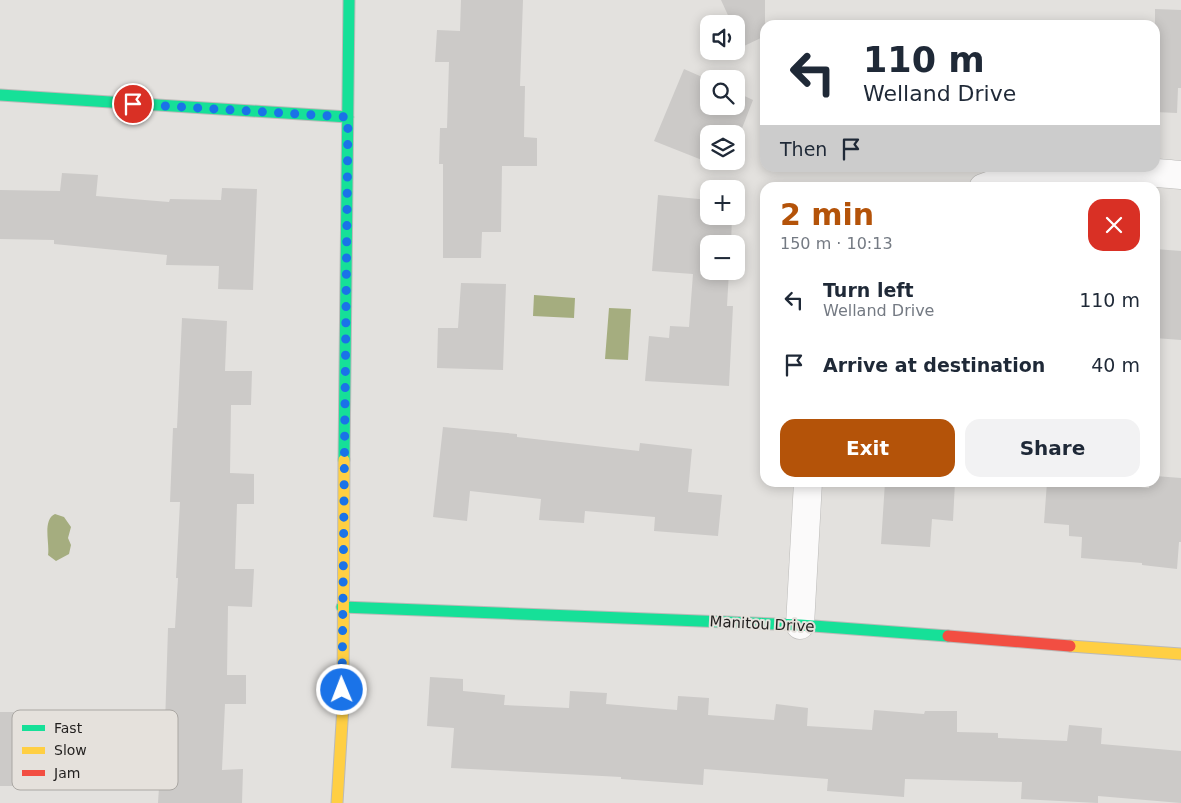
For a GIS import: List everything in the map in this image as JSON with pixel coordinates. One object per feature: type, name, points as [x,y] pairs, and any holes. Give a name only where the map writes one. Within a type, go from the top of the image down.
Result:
[{"type":"street","points":[[337,803],[343,706],[342,607],[349,0]]},
{"type":"street","points":[[0,95],[348,117]]},
{"type":"street","points":[[1000,182],[1050,172]]},
{"type":"street","points":[[1124,172],[1181,175]]},
{"type":"street","points":[[800,625],[808,487]]},
{"type":"street","name":"Manitou Drive","points":[[342,607],[800,625],[1181,654]]},
{"type":"shaded area","points":[[534,295],[575,298],[574,318],[533,316]]},
{"type":"shaded area","points":[[609,308],[631,309],[628,360],[605,359]]},
{"type":"shaded area","points":[[55,514],[64,517],[71,527],[68,538],[71,545],[69,554],[56,561],[48,555],[47,533],[49,521]]},
{"type":"building","points":[[461,0],[523,0],[520,86],[525,86],[524,137],[537,138],[537,166],[502,166],[501,232],[482,232],[481,258],[443,258],[443,164],[439,164],[440,128],[447,128],[449,62],[435,62],[437,30],[460,31]]},
{"type":"building","points":[[721,0],[765,0],[765,20],[760,20],[760,38],[745,46],[745,15],[728,15]]},
{"type":"building","points":[[1155,9],[1181,10],[1181,88],[1178,88],[1177,113],[1160,112],[1160,20],[1155,20]]},
{"type":"building","points":[[684,69],[700,76],[700,115],[745,115],[745,96],[753,100],[743,125],[700,125],[700,159],[654,141]]},
{"type":"building","points":[[62,173],[98,175],[96,196],[169,202],[170,199],[221,200],[222,188],[257,189],[253,290],[218,289],[219,266],[166,265],[167,255],[54,244],[54,240],[0,239],[0,190],[60,191]]},
{"type":"building","points":[[658,195],[700,199],[700,225],[732,225],[731,235],[700,235],[700,280],[728,280],[727,306],[733,306],[729,386],[645,381],[649,336],[669,338],[670,326],[689,327],[693,274],[652,271]]},
{"type":"building","points":[[1160,249],[1181,251],[1181,340],[1160,338]]},
{"type":"building","points":[[461,283],[506,284],[503,370],[437,368],[438,328],[458,328]]},
{"type":"building","points":[[182,318],[227,321],[225,371],[252,371],[251,405],[231,405],[230,473],[254,474],[254,504],[237,504],[235,569],[254,569],[252,607],[228,606],[227,675],[246,675],[246,704],[225,704],[222,770],[243,769],[242,803],[158,803],[159,790],[178,790],[178,710],[165,710],[168,628],[175,628],[178,578],[176,578],[180,502],[170,502],[173,428],[177,428]]},
{"type":"building","points":[[443,427],[517,434],[517,437],[639,451],[640,443],[692,449],[688,492],[722,495],[718,536],[654,531],[655,517],[585,511],[584,523],[539,520],[541,499],[470,491],[467,521],[433,517]]},
{"type":"building","points":[[1160,476],[1181,478],[1181,542],[1179,542],[1177,569],[1142,565],[1142,563],[1081,558],[1082,537],[1069,536],[1069,525],[1044,523],[1047,487],[1160,487]]},
{"type":"building","points":[[885,487],[955,487],[953,521],[932,519],[930,547],[881,544]]},
{"type":"building","points":[[430,677],[463,679],[463,691],[505,695],[504,705],[569,708],[570,691],[607,693],[606,704],[677,710],[678,696],[709,698],[708,715],[774,720],[776,704],[808,708],[807,726],[872,730],[874,710],[924,714],[925,711],[957,711],[957,732],[998,733],[998,738],[1067,741],[1069,725],[1102,728],[1101,744],[1181,751],[1181,803],[1098,796],[1098,803],[1021,799],[1022,782],[905,779],[904,797],[827,791],[828,779],[704,769],[703,785],[621,779],[621,777],[451,768],[454,728],[427,726]]},
{"type":"building","points":[[0,712],[12,712],[12,786],[0,786]]},
{"type":"traffic: fast","points":[[344,460],[349,0]]},
{"type":"traffic: fast","points":[[0,95],[348,117]]},
{"type":"traffic: fast","points":[[342,607],[800,625],[948,636]]},
{"type":"traffic: slow","points":[[337,803],[343,706],[344,460]]},
{"type":"traffic: slow","points":[[1070,646],[1181,654]]},
{"type":"traffic: jam","points":[[948,636],[1070,646]]},
{"type":"route","points":[[133,104],[348,117],[342,690]]}]
